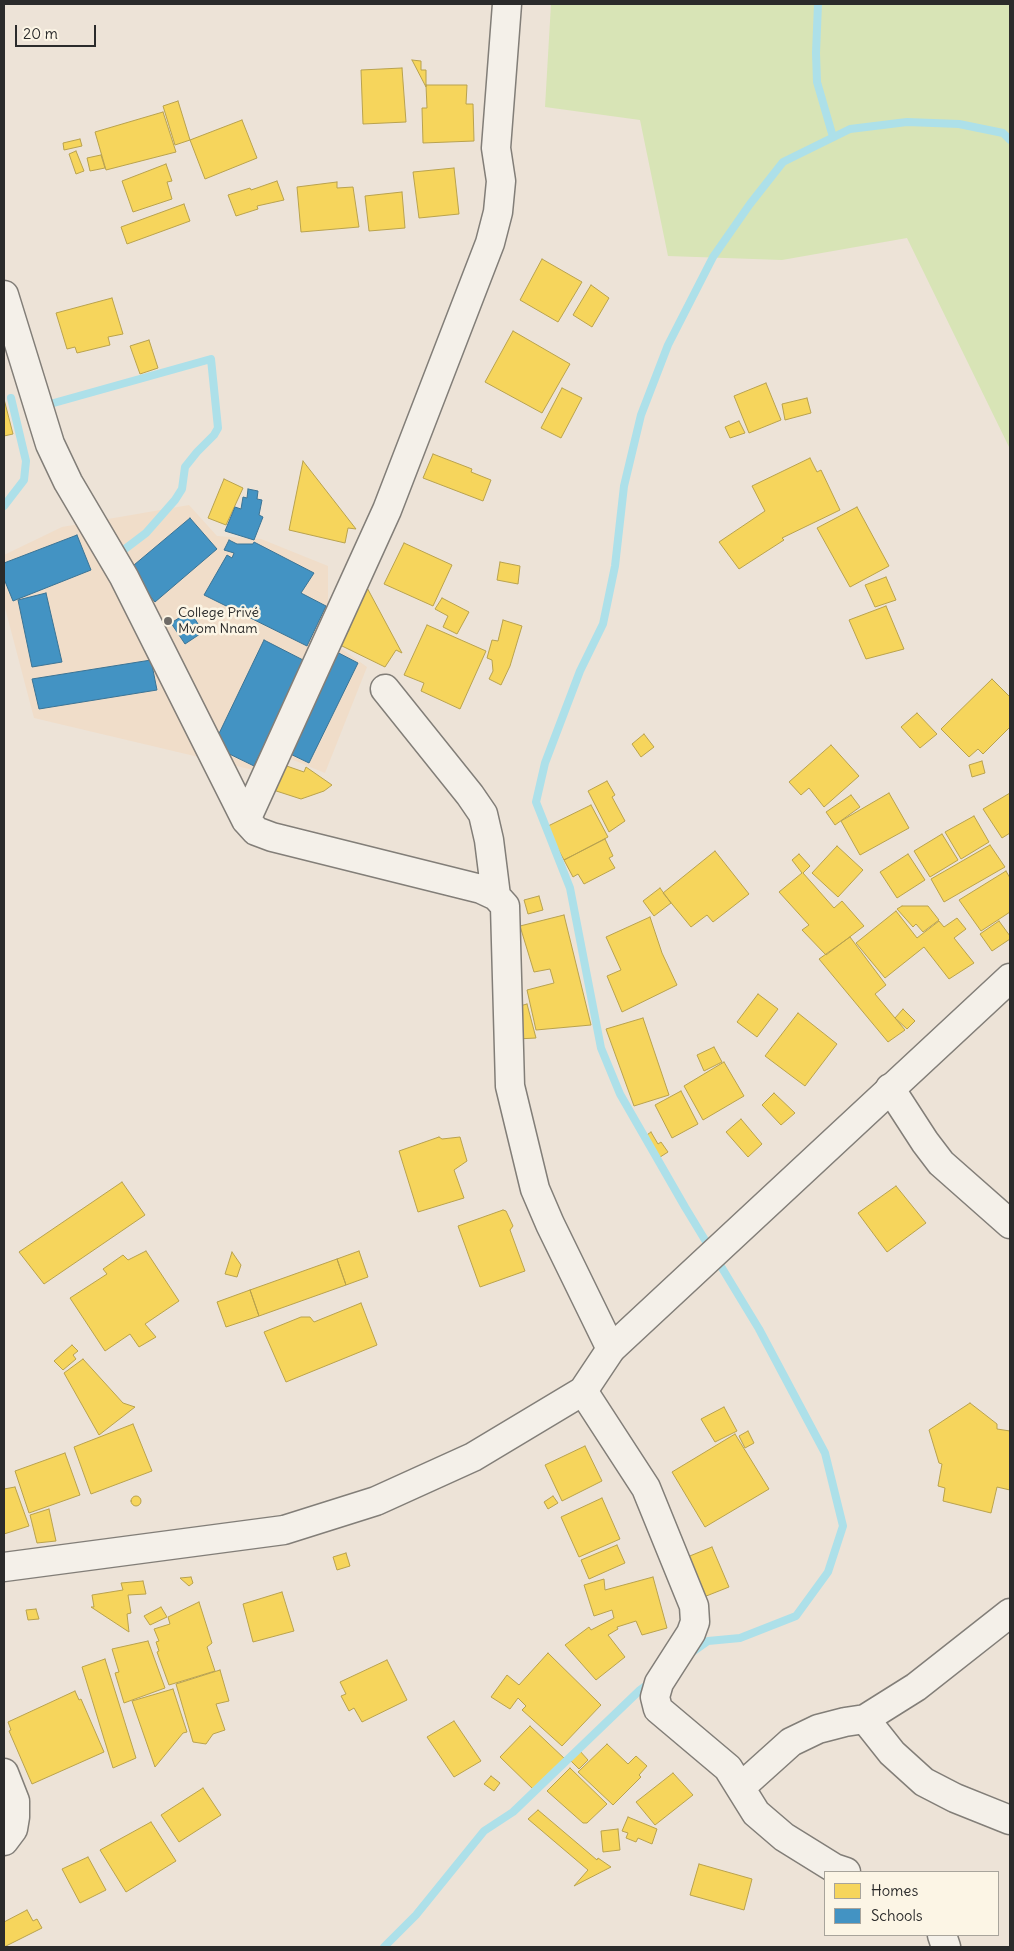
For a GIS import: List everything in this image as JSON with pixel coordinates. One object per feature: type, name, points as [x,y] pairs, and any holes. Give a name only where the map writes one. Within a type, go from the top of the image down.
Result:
[{"type":"street","points":[[246,820],[386,510],[490,243],[498,212],[501,181],[496,148],[507,4]]},
{"type":"street","points":[[4,295],[50,444],[68,482],[124,577],[246,820],[256,831],[272,837],[481,889],[496,896],[505,906],[507,923],[510,1086],[535,1189],[611,1349]]},
{"type":"street","points":[[385,689],[483,814],[489,840],[496,896]]},
{"type":"street","points":[[4,1567],[284,1530],[376,1501],[473,1457],[583,1391],[611,1349],[1010,978]]},
{"type":"street","points":[[890,1088],[925,1142],[941,1162],[1010,1224]]},
{"type":"street","points":[[583,1391],[646,1488],[694,1606],[695,1622],[691,1633],[659,1682],[655,1697],[658,1709],[728,1768],[756,1813],[784,1837],[834,1868],[843,1871]]},
{"type":"street","points":[[741,1787],[790,1742],[818,1729],[865,1719],[916,1687],[1010,1613]]},
{"type":"street","points":[[865,1719],[892,1753],[924,1782],[955,1798],[1010,1820]]},
{"type":"street","points":[[4,1773],[14,1801],[15,1816],[12,1829],[4,1841]]},
{"type":"shaded area","name":"College Privé Mvom Nnam","points":[[189,505],[217,536],[261,539],[328,566],[328,639],[367,667],[325,773],[274,752],[262,772],[34,718],[4,604],[4,555],[62,527]]},
{"type":"green space","points":[[551,4],[1010,4],[1010,449],[907,238],[782,260],[668,256],[640,120],[545,107]]},
{"type":"building: Homes","points":[[412,60],[421,61],[421,70],[426,70],[426,87]]},
{"type":"building: Homes","points":[[402,68],[406,122],[363,124],[361,70]]},
{"type":"building: Homes","points":[[426,85],[467,85],[466,104],[473,104],[474,141],[423,143],[422,108],[427,108]]},
{"type":"building: Homes","points":[[178,101],[190,140],[175,145],[163,106]]},
{"type":"building: Homes","points":[[163,112],[176,152],[106,170],[95,132]]},
{"type":"building: Homes","points":[[242,120],[257,158],[205,179],[190,140]]},
{"type":"building: Homes","points":[[80,139],[82,146],[64,150],[63,143]]},
{"type":"building: Homes","points":[[76,151],[84,171],[76,174],[69,154]]},
{"type":"building: Homes","points":[[101,155],[105,168],[90,171],[87,158]]},
{"type":"building: Homes","points":[[166,164],[172,181],[167,182],[172,199],[133,212],[122,181]]},
{"type":"building: Homes","points":[[454,168],[459,214],[419,218],[413,172]]},
{"type":"building: Homes","points":[[277,181],[284,200],[257,206],[258,209],[236,216],[228,195],[250,188],[251,190]]},
{"type":"building: Homes","points":[[337,182],[337,188],[353,187],[359,227],[301,232],[297,187]]},
{"type":"building: Homes","points":[[402,192],[405,228],[369,231],[365,196]]},
{"type":"building: Homes","points":[[184,204],[190,221],[127,244],[121,227]]},
{"type":"building: Homes","points":[[542,259],[582,282],[558,322],[520,300]]},
{"type":"building: Homes","points":[[591,285],[609,298],[592,327],[573,315]]},
{"type":"building: Homes","points":[[112,298],[123,334],[108,337],[110,345],[77,353],[75,347],[67,349],[56,313]]},
{"type":"building: Homes","points":[[513,331],[570,364],[542,413],[485,382]]},
{"type":"building: Homes","points":[[149,340],[158,368],[140,374],[130,346]]},
{"type":"building: Homes","points":[[766,383],[781,420],[749,433],[734,396]]},
{"type":"building: Homes","points":[[562,388],[582,398],[561,438],[541,428]]},
{"type":"building: Homes","points":[[807,398],[811,413],[785,420],[782,404]]},
{"type":"building: Homes","points":[[4,399],[13,434],[4,436]]},
{"type":"building: Homes","points":[[739,421],[745,433],[730,438],[725,427]]},
{"type":"building: Homes","points":[[433,454],[472,469],[471,472],[491,480],[483,501],[423,478]]},
{"type":"building: Homes","points":[[810,458],[817,472],[821,470],[840,510],[782,538],[784,540],[739,569],[719,542],[765,511],[752,486]]},
{"type":"building: Homes","points":[[303,461],[356,529],[348,528],[345,543],[289,530]]},
{"type":"building: Homes","points":[[224,479],[243,488],[226,525],[208,518]]},
{"type":"building: Homes","points":[[857,507],[889,566],[850,587],[817,528]]},
{"type":"building: Homes","points":[[404,543],[452,565],[433,606],[384,584]]},
{"type":"building: Homes","points":[[500,562],[520,566],[518,584],[497,580]]},
{"type":"building: Homes","points":[[886,577],[896,600],[875,607],[865,585]]},
{"type":"building: Homes","points":[[364,582],[402,653],[396,650],[385,667],[340,645],[349,630]]},
{"type":"building: Homes","points":[[442,598],[469,612],[457,634],[443,627],[448,616],[435,609]]},
{"type":"building: Homes","points":[[886,606],[904,649],[866,659],[849,620]]},
{"type":"building: Homes","points":[[503,620],[522,626],[510,666],[501,685],[489,679],[493,671],[492,660],[487,658],[492,640],[498,641]]},
{"type":"building: Homes","points":[[427,625],[486,651],[460,709],[421,691],[424,683],[404,675]]},
{"type":"building: Homes","points":[[992,679],[1010,697],[1010,727],[983,754],[978,749],[969,757],[941,729]]},
{"type":"building: Homes","points":[[917,713],[937,734],[920,748],[901,727]]},
{"type":"building: Homes","points":[[644,734],[654,747],[641,757],[632,744]]},
{"type":"building: Homes","points":[[831,745],[859,776],[824,807],[809,788],[801,795],[789,782]]},
{"type":"building: Homes","points":[[982,761],[985,773],[972,777],[969,765]]},
{"type":"building: Homes","points":[[278,763],[304,772],[306,767],[332,785],[324,791],[301,799],[267,788]]},
{"type":"building: Homes","points":[[607,781],[615,795],[612,797],[625,821],[609,832],[588,791]]},
{"type":"building: Homes","points":[[889,793],[909,828],[860,855],[841,821]]},
{"type":"building: Homes","points":[[1010,793],[1010,833],[1002,838],[983,809]]},
{"type":"building: Homes","points":[[851,795],[860,807],[835,825],[826,812]]},
{"type":"building: Homes","points":[[591,805],[608,837],[564,860],[546,827]]},
{"type":"building: Homes","points":[[974,816],[989,842],[961,859],[945,832]]},
{"type":"building: Homes","points":[[942,834],[958,860],[930,877],[914,851]]},
{"type":"building: Homes","points":[[605,839],[613,856],[609,858],[615,868],[584,884],[578,874],[573,877],[564,860]]},
{"type":"building: Homes","points":[[990,845],[1005,867],[944,902],[931,879]]},
{"type":"building: Homes","points":[[837,846],[863,870],[838,897],[812,873]]},
{"type":"building: Homes","points":[[715,851],[749,894],[713,922],[707,915],[691,927],[663,893]]},
{"type":"building: Homes","points":[[799,854],[810,866],[803,873],[834,908],[842,901],[864,926],[826,955],[802,930],[809,925],[779,892],[802,873],[792,860]]},
{"type":"building: Homes","points":[[908,854],[925,880],[897,898],[880,872]]},
{"type":"building: Homes","points":[[1006,871],[1010,878],[1010,912],[981,931],[959,900]]},
{"type":"building: Homes","points":[[660,888],[671,903],[654,916],[643,901]]},
{"type":"building: Homes","points":[[539,896],[543,910],[528,914],[524,900]]},
{"type":"building: Homes","points":[[902,906],[928,906],[939,920],[923,932],[916,924],[913,927],[897,909]]},
{"type":"building: Homes","points":[[896,911],[917,938],[939,921],[944,927],[957,918],[966,929],[954,938],[974,963],[949,979],[924,947],[885,978],[856,943]]},
{"type":"building: Homes","points":[[564,915],[591,1025],[536,1030],[527,990],[554,983],[550,969],[534,972],[520,926]]},
{"type":"building: Homes","points":[[650,917],[662,953],[677,985],[622,1012],[607,976],[621,970],[606,937]]},
{"type":"building: Homes","points":[[999,921],[1010,936],[1010,939],[992,951],[980,934]]},
{"type":"building: Homes","points":[[850,937],[886,985],[875,994],[905,1030],[888,1042],[819,959]]},
{"type":"building: Homes","points":[[758,994],[778,1009],[757,1037],[737,1022]]},
{"type":"building: Homes","points":[[527,1004],[536,1038],[517,1039],[516,1007]]},
{"type":"building: Homes","points":[[903,1009],[915,1021],[907,1029],[895,1018]]},
{"type":"building: Homes","points":[[798,1013],[837,1044],[805,1086],[765,1056]]},
{"type":"building: Homes","points":[[643,1018],[669,1095],[634,1106],[606,1029]]},
{"type":"building: Homes","points":[[714,1047],[722,1062],[704,1071],[697,1055]]},
{"type":"building: Homes","points":[[724,1062],[744,1096],[703,1120],[684,1086]]},
{"type":"building: Homes","points":[[681,1091],[698,1124],[672,1138],[655,1105]]},
{"type":"building: Homes","points":[[774,1093],[795,1113],[781,1125],[762,1105]]},
{"type":"building: Homes","points":[[741,1119],[762,1144],[748,1157],[726,1132]]},
{"type":"building: Homes","points":[[651,1132],[658,1144],[661,1142],[668,1152],[657,1159],[644,1137]]},
{"type":"building: Homes","points":[[439,1137],[442,1139],[460,1137],[467,1161],[454,1170],[464,1198],[418,1212],[399,1151]]},
{"type":"building: Homes","points":[[122,1182],[145,1215],[44,1284],[19,1252]]},
{"type":"building: Homes","points":[[896,1186],[926,1223],[887,1252],[858,1213]]},
{"type":"building: Homes","points":[[503,1210],[506,1211],[513,1226],[510,1230],[525,1271],[480,1287],[458,1226]]},
{"type":"building: Homes","points":[[146,1251],[179,1301],[145,1324],[156,1337],[139,1347],[130,1334],[105,1351],[70,1298],[107,1274],[103,1269],[123,1255],[128,1260]]},
{"type":"building: Homes","points":[[359,1251],[368,1277],[346,1285],[337,1259]]},
{"type":"building: Homes","points":[[232,1252],[241,1265],[237,1277],[225,1274]]},
{"type":"building: Homes","points":[[337,1259],[346,1285],[259,1316],[250,1290]]},
{"type":"building: Homes","points":[[250,1290],[259,1316],[226,1327],[217,1302]]},
{"type":"building: Homes","points":[[361,1303],[377,1345],[286,1382],[264,1332],[301,1317],[310,1317],[314,1322]]},
{"type":"building: Homes","points":[[72,1345],[78,1351],[73,1355],[76,1359],[63,1370],[54,1361]]},
{"type":"building: Homes","points":[[83,1359],[123,1403],[135,1407],[99,1435],[64,1373]]},
{"type":"building: Homes","points":[[970,1403],[997,1424],[997,1429],[1010,1431],[1010,1490],[997,1487],[991,1513],[943,1501],[945,1488],[938,1486],[942,1464],[939,1463],[929,1430]]},
{"type":"building: Homes","points":[[724,1407],[737,1431],[715,1442],[701,1419]]},
{"type":"building: Homes","points":[[133,1424],[152,1471],[91,1494],[74,1447]]},
{"type":"building: Homes","points":[[748,1431],[754,1443],[745,1448],[739,1436]]},
{"type":"building: Homes","points":[[735,1434],[769,1489],[705,1527],[672,1472]]},
{"type":"building: Homes","points":[[585,1446],[602,1481],[562,1501],[545,1465]]},
{"type":"building: Homes","points":[[65,1453],[80,1495],[29,1513],[15,1471]]},
{"type":"building: Homes","points":[[15,1487],[29,1526],[4,1534],[4,1489]]},
{"type":"building: Homes","points":[[134,1496],[138,1496],[141,1501],[140,1505],[134,1506],[131,1503],[131,1499]]},
{"type":"building: Homes","points":[[553,1496],[558,1503],[548,1509],[544,1502]]},
{"type":"building: Homes","points":[[602,1498],[620,1539],[579,1557],[561,1517]]},
{"type":"building: Homes","points":[[49,1509],[56,1541],[37,1543],[30,1515]]},
{"type":"building: Homes","points":[[617,1545],[625,1563],[589,1579],[581,1560]]},
{"type":"building: Homes","points":[[712,1547],[729,1587],[681,1606],[665,1566]]},
{"type":"building: Homes","points":[[346,1553],[350,1566],[337,1570],[333,1557]]},
{"type":"building: Homes","points":[[191,1577],[193,1583],[189,1586],[180,1578]]},
{"type":"building: Homes","points":[[653,1577],[667,1628],[642,1635],[636,1621],[617,1627],[618,1629],[608,1635],[625,1657],[596,1680],[565,1645],[589,1627],[591,1630],[614,1618],[612,1610],[594,1616],[584,1585],[604,1579],[605,1590]]},
{"type":"building: Homes","points":[[143,1581],[146,1594],[128,1595],[131,1613],[127,1614],[129,1632],[91,1607],[94,1607],[92,1595],[123,1590],[121,1583]]},
{"type":"building: Homes","points":[[282,1592],[294,1631],[253,1642],[243,1604]]},
{"type":"building: Homes","points":[[199,1602],[212,1643],[207,1647],[215,1671],[169,1685],[157,1652],[159,1651],[156,1642],[159,1641],[154,1629],[170,1624],[168,1617]]},
{"type":"building: Homes","points":[[161,1607],[167,1617],[150,1625],[144,1616]]},
{"type":"building: Homes","points":[[36,1609],[39,1619],[28,1620],[26,1610]]},
{"type":"building: Homes","points":[[148,1641],[165,1688],[124,1703],[115,1673],[119,1672],[112,1649]]},
{"type":"building: Homes","points":[[548,1653],[601,1705],[562,1746],[522,1710],[526,1706],[518,1698],[510,1709],[491,1697],[507,1675],[519,1685]]},
{"type":"building: Homes","points":[[105,1659],[136,1758],[113,1768],[82,1667]]},
{"type":"building: Homes","points":[[387,1660],[407,1700],[362,1722],[354,1708],[349,1711],[341,1696],[346,1694],[340,1682]]},
{"type":"building: Homes","points":[[220,1670],[229,1701],[216,1704],[225,1730],[213,1734],[206,1744],[193,1742],[176,1684]]},
{"type":"building: Homes","points":[[173,1689],[187,1732],[183,1733],[155,1767],[132,1701]]},
{"type":"building: Homes","points":[[75,1691],[79,1700],[81,1699],[104,1752],[32,1784],[9,1731],[11,1730],[8,1722]]},
{"type":"building: Homes","points":[[454,1721],[481,1761],[454,1777],[427,1737]]},
{"type":"building: Homes","points":[[530,1726],[566,1760],[535,1791],[500,1757]]},
{"type":"building: Homes","points":[[607,1744],[628,1764],[636,1756],[647,1766],[639,1775],[641,1777],[613,1805],[578,1772]]},
{"type":"building: Homes","points":[[579,1750],[588,1760],[579,1769],[569,1759]]},
{"type":"building: Homes","points":[[570,1768],[607,1804],[587,1823],[583,1823],[547,1791]]},
{"type":"building: Homes","points":[[673,1773],[693,1795],[655,1825],[636,1802]]},
{"type":"building: Homes","points":[[491,1776],[500,1783],[494,1791],[484,1784]]},
{"type":"building: Homes","points":[[203,1788],[221,1815],[179,1842],[161,1815]]},
{"type":"building: Homes","points":[[538,1810],[597,1860],[598,1858],[611,1867],[574,1886],[588,1870],[528,1819]]},
{"type":"building: Homes","points":[[628,1817],[657,1829],[652,1844],[638,1838],[636,1842],[626,1838],[628,1833],[622,1831]]},
{"type":"building: Homes","points":[[151,1822],[176,1861],[126,1892],[100,1850]]},
{"type":"building: Homes","points":[[618,1829],[620,1850],[603,1852],[601,1831]]},
{"type":"building: Homes","points":[[88,1857],[106,1890],[80,1903],[62,1869]]},
{"type":"building: Homes","points":[[699,1864],[752,1879],[744,1910],[690,1895]]},
{"type":"building: Homes","points":[[27,1910],[33,1921],[37,1919],[42,1928],[4,1947],[4,1922]]},
{"type":"building: Schools","points":[[248,489],[258,491],[257,499],[262,500],[259,515],[263,517],[254,540],[225,531],[235,507],[241,509],[243,497],[247,498]]},
{"type":"building: Schools","points":[[190,518],[217,549],[155,602],[128,570]]},
{"type":"building: Schools","points":[[77,535],[91,570],[13,601],[4,579],[4,563]]},
{"type":"building: Schools","points":[[229,540],[237,544],[253,544],[254,542],[314,573],[301,593],[326,606],[307,646],[204,595],[227,555],[232,558],[234,553],[224,550]]},
{"type":"building: Schools","points":[[46,593],[62,662],[32,667],[18,600]]},
{"type":"building: Schools","points":[[190,611],[203,632],[185,644],[171,623]]},
{"type":"building: Schools","points":[[264,640],[305,661],[254,766],[213,746]]},
{"type":"building: Schools","points":[[331,649],[358,663],[309,763],[282,750]]},
{"type":"building: Schools","points":[[151,660],[157,690],[39,709],[32,679]]},
{"type":"waterway","points":[[818,4],[817,82],[833,137]]},
{"type":"waterway","points":[[691,1653],[708,1641],[740,1638],[796,1616],[828,1572],[843,1526],[825,1453],[759,1329],[685,1207],[620,1094],[601,1048],[570,888],[536,802],[545,763],[580,671],[603,624],[615,566],[624,486],[641,415],[668,345],[713,257],[750,204],[783,162],[850,129],[907,122],[959,124],[1003,133],[1010,140]]},
{"type":"waterway","points":[[43,406],[211,359],[218,428],[185,467],[182,489],[175,500],[146,533],[117,555]]},
{"type":"waterway","points":[[4,506],[24,480],[26,461],[11,398]]},
{"type":"waterway","points":[[384,1947],[416,1915],[484,1831],[513,1812],[640,1690],[651,1682]]},
{"type":"place","name":"College Privé Mvom Nnam","points":[[168,621]]}]
